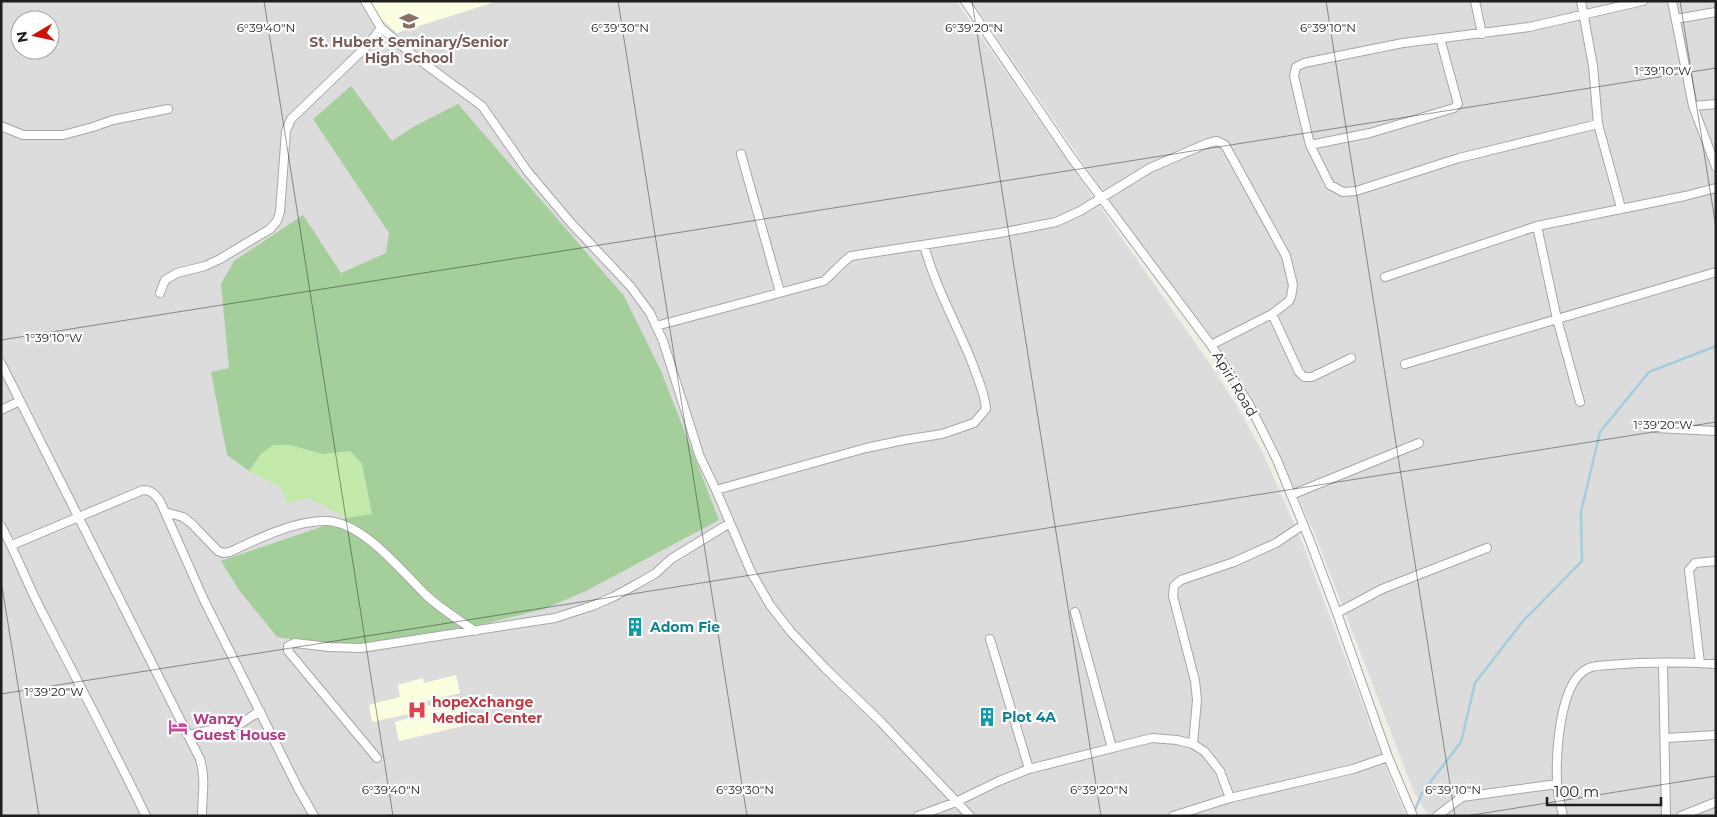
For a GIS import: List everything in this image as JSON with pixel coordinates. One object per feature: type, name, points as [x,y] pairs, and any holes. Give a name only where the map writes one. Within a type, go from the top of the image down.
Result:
[{"type":"street","points":[[365,1],[381,28],[414,56],[482,106],[528,172],[571,223],[631,287],[650,312],[674,371],[700,457],[716,490],[750,572],[770,605],[780,619],[826,669],[880,721],[970,816]]},
{"type":"street","name":"Apiri Road","points":[[965,1],[1072,156],[1211,345],[1249,404],[1276,460],[1303,525],[1388,757],[1413,816]]},
{"type":"street","points":[[1475,1],[1482,34]]},
{"type":"street","points":[[1581,1],[1593,66],[1598,124],[1621,208]]},
{"type":"street","points":[[1598,124],[1459,158],[1356,191],[1342,192],[1330,185],[1310,145],[1294,76],[1296,67],[1322,59],[1403,43],[1529,27],[1643,1]]},
{"type":"street","points":[[1672,1],[1693,106],[1716,168]]},
{"type":"street","points":[[1676,19],[1716,12]]},
{"type":"street","points":[[160,293],[165,280],[176,273],[205,266],[220,259],[270,229],[277,221],[280,212],[286,130],[291,119],[369,44],[381,28]]},
{"type":"street","points":[[1310,145],[1370,133],[1454,108],[1458,104],[1440,38]]},
{"type":"street","points":[[1693,106],[1716,104]]},
{"type":"street","points":[[1,126],[22,135],[63,135],[113,120],[168,109]]},
{"type":"street","points":[[656,326],[824,281],[851,256],[1000,233],[1056,222],[1080,211],[1150,168],[1208,143],[1217,141],[1224,145],[1286,256],[1293,285],[1289,301],[1272,314],[1211,345]]},
{"type":"street","points":[[741,154],[780,292]]},
{"type":"street","points":[[1385,277],[1537,226],[1716,188]]},
{"type":"street","points":[[1537,226],[1557,319],[1580,402]]},
{"type":"street","points":[[716,490],[866,448],[942,434],[974,423],[986,409],[985,396],[929,266],[924,245]]},
{"type":"street","points":[[1405,364],[1716,272]]},
{"type":"street","points":[[1272,314],[1299,372],[1304,377],[1312,377],[1351,358]]},
{"type":"street","points":[[1,363],[200,759],[204,772],[205,788],[202,816]]},
{"type":"street","points":[[1,410],[20,401]]},
{"type":"street","points":[[1655,428],[1716,431]]},
{"type":"street","points":[[1291,495],[1419,443]]},
{"type":"street","points":[[12,545],[144,490],[149,490],[153,493],[165,512],[204,600],[298,788],[314,816]]},
{"type":"street","points":[[165,512],[183,517],[191,522],[218,551],[223,553],[230,552],[272,532],[322,521],[333,522],[348,528],[376,545],[442,609],[475,631]]},
{"type":"street","points":[[376,758],[288,651],[288,646],[295,643],[361,648],[554,618],[613,597],[656,573],[671,559],[730,523]]},
{"type":"street","points":[[1193,744],[1197,700],[1195,680],[1173,596],[1174,586],[1181,580],[1234,562],[1276,543],[1303,525]]},
{"type":"street","points":[[1,528],[12,545],[44,616],[98,717],[146,816]]},
{"type":"street","points":[[1337,614],[1390,586],[1487,548]]},
{"type":"street","points":[[1700,663],[1689,570],[1695,563],[1716,561]]},
{"type":"street","points":[[1075,612],[1112,748]]},
{"type":"street","points":[[990,639],[1029,769]]},
{"type":"street","points":[[1563,816],[1557,784],[1558,741],[1563,712],[1570,689],[1581,672],[1589,667],[1627,664],[1716,664]]},
{"type":"street","points":[[1663,664],[1666,738],[1666,816]]},
{"type":"street","points":[[188,735],[240,724],[260,711]]},
{"type":"street","points":[[1666,738],[1716,735]]},
{"type":"street","points":[[918,816],[956,802],[999,780],[1029,769],[1152,738],[1177,740],[1193,744],[1205,752],[1220,771],[1230,798]]},
{"type":"street","points":[[1173,816],[1230,798],[1353,769],[1388,757]]},
{"type":"street","points":[[1437,816],[1462,798],[1557,784]]},
{"type":"street","points":[[1681,816],[1716,802]]},
{"type":"street","points":[[1205,806],[1209,816]]},
{"type":"shaded area","points":[[1,1],[956,1],[1210,364],[1237,406],[1262,451],[1300,537],[1406,816],[1,816]]},
{"type":"shaded area","name":"St. Hubert Seminary/Senior High School","points":[[366,1],[498,1],[397,33],[370,9]]},
{"type":"shaded area","points":[[972,1],[1716,1],[1716,816],[1428,816],[1413,790],[1316,537],[1276,447],[1253,402],[1224,356],[1125,224]]},
{"type":"shaded area","name":"hopeXchange Medical Center","points":[[456,675],[460,693],[426,701],[428,706],[457,699],[457,702],[463,701],[466,716],[461,718],[463,726],[399,741],[395,722],[409,718],[408,714],[372,722],[369,705],[400,697],[398,685],[423,678],[424,683]]},
{"type":"green space","points":[[351,86],[392,141],[413,127],[458,104],[624,296],[661,371],[719,520],[586,591],[544,609],[439,635],[381,645],[321,644],[277,637],[239,590],[221,561],[347,518],[372,514],[362,464],[350,451],[322,454],[290,445],[273,445],[261,454],[249,471],[227,455],[211,372],[229,368],[221,284],[234,261],[303,215],[341,273],[386,253],[389,233],[313,119]]},
{"type":"green space","points":[[272,445],[290,445],[322,454],[350,451],[362,464],[372,514],[347,518],[309,498],[287,503],[282,488],[249,471],[261,454]]},
{"type":"waterway","points":[[1414,812],[1422,793],[1461,742],[1475,683],[1523,621],[1582,561],[1581,512],[1600,432],[1649,372],[1716,346]]},
{"type":"place","name":"St. Hubert Seminary/Senior High School","points":[[409,21]]},
{"type":"place","name":"Adom Fie","points":[[635,627]]},
{"type":"place","name":"hopeXchange Medical Center","points":[[417,710]]},
{"type":"place","name":"Plot 4A","points":[[987,717]]},
{"type":"place","name":"Wanzy Guest House","points":[[178,727]]}]
